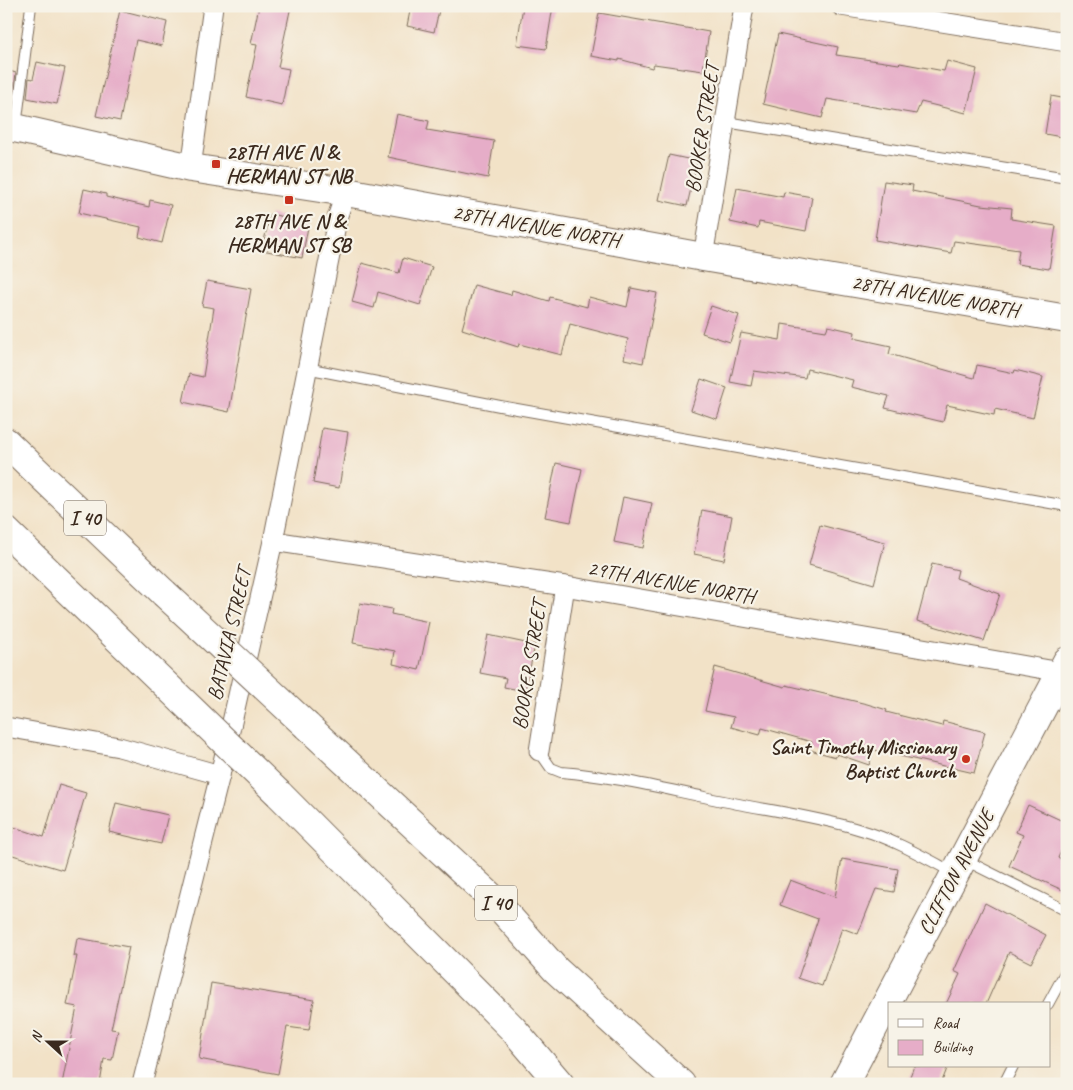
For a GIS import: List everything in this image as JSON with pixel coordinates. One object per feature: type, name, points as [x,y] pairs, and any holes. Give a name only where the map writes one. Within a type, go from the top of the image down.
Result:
[{"type":"main road","name":"28TH AVENUE NORTH","points":[[11,126],[191,168],[346,192],[703,257],[1067,319]]},
{"type":"main road","name":"I 40","points":[[6,442],[164,593],[489,895],[556,970],[681,1084]]},
{"type":"main road","points":[[6,531],[279,794],[513,1028],[560,1084]]},
{"type":"main road","name":"CLIFTON AVENUE","points":[[844,1084],[1064,666]]},
{"type":"street","points":[[191,168],[213,6]]},
{"type":"street","name":"BOOKER STREET","points":[[703,257],[744,6]]},
{"type":"street","points":[[841,6],[1067,42]]},
{"type":"street","name":"BATAVIA STREET","points":[[142,1084],[220,775],[273,541],[338,215],[346,192]]},
{"type":"street","name":"29TH AVENUE NORTH","points":[[273,541],[1064,666]]},
{"type":"street","name":"BOOKER STREET","points":[[539,751],[565,586]]},
{"type":"street","points":[[6,727],[119,747],[220,775]]},
{"type":"lane","points":[[11,126],[31,6]]},
{"type":"lane","points":[[726,122],[1067,178]]},
{"type":"lane","points":[[306,368],[500,406],[1067,506]]},
{"type":"lane","points":[[539,751],[551,768],[561,772],[653,785],[704,798],[828,821],[863,830],[916,853],[959,866],[1067,912]]},
{"type":"lane","points":[[1049,1002],[1067,969]]},
{"type":"lane","points":[[1004,1084],[1013,1068]]},
{"type":"building","points":[[259,6],[291,6],[278,67],[289,69],[282,105],[246,97],[257,45],[251,44]]},
{"type":"building","points":[[411,6],[440,6],[434,32],[407,26]]},
{"type":"building","points":[[523,6],[553,6],[546,49],[517,45]]},
{"type":"building","points":[[120,10],[167,22],[162,46],[136,40],[120,121],[96,116]]},
{"type":"building","points":[[599,13],[709,32],[703,71],[654,64],[652,68],[619,59],[619,61],[591,56]]},
{"type":"building","points":[[778,34],[838,47],[836,55],[944,71],[947,61],[977,69],[966,113],[921,102],[916,114],[827,99],[822,118],[763,104]]},
{"type":"building","points":[[37,62],[65,68],[57,104],[27,98],[29,78],[33,79]]},
{"type":"building","points":[[6,70],[16,73],[13,95],[6,94]]},
{"type":"building","points":[[1051,96],[1067,99],[1067,138],[1045,134]]},
{"type":"building","points":[[397,114],[429,121],[427,130],[494,141],[488,178],[388,157]]},
{"type":"building","points":[[669,155],[697,161],[687,206],[659,200]]},
{"type":"building","points":[[884,181],[913,185],[912,191],[981,205],[1012,208],[1011,219],[1056,226],[1049,269],[1017,264],[1019,250],[954,241],[951,253],[875,240]]},
{"type":"building","points":[[737,188],[783,197],[784,192],[812,197],[806,231],[759,222],[758,228],[730,222]]},
{"type":"building","points":[[84,189],[106,194],[106,197],[149,207],[150,200],[171,205],[162,243],[139,237],[141,227],[79,213]]},
{"type":"building","points":[[270,214],[309,222],[302,258],[262,250]]},
{"type":"building","points":[[403,258],[432,267],[420,305],[378,292],[374,308],[352,302],[362,263],[399,273]]},
{"type":"building","points":[[207,281],[251,289],[229,412],[183,402],[189,374],[203,377],[214,308],[202,306]]},
{"type":"building","points":[[474,285],[511,295],[512,290],[549,301],[550,297],[587,307],[589,297],[627,307],[631,288],[657,293],[643,363],[624,359],[628,339],[570,324],[562,355],[519,344],[518,347],[462,329]]},
{"type":"building","points":[[711,306],[739,315],[730,342],[702,333]]},
{"type":"building","points":[[782,324],[826,331],[828,326],[855,332],[854,338],[891,346],[889,354],[974,378],[977,365],[1014,373],[1015,370],[1043,377],[1033,418],[995,409],[994,415],[947,405],[943,422],[885,408],[889,396],[851,387],[853,380],[807,369],[805,378],[754,371],[751,386],[730,382],[741,333],[780,340]]},
{"type":"building","points":[[701,379],[727,388],[717,419],[691,410]]},
{"type":"building","points":[[322,428],[348,432],[339,488],[313,483]]},
{"type":"building","points":[[556,463],[582,469],[571,522],[545,517]]},
{"type":"building","points":[[623,497],[652,503],[643,548],[614,542]]},
{"type":"building","points":[[702,510],[732,516],[724,560],[694,554]]},
{"type":"building","points":[[820,525],[885,542],[874,584],[809,565]]},
{"type":"building","points":[[932,564],[958,570],[956,578],[1000,594],[984,641],[917,621]]},
{"type":"building","points":[[360,603],[392,609],[391,614],[429,622],[419,670],[393,664],[395,651],[353,643]]},
{"type":"building","points":[[488,635],[535,645],[525,691],[504,687],[506,678],[480,673]]},
{"type":"building","points":[[715,667],[785,687],[786,685],[867,704],[887,710],[886,712],[942,726],[943,721],[985,732],[974,773],[874,750],[869,765],[837,754],[836,757],[810,750],[812,742],[762,728],[760,735],[731,727],[734,717],[705,711]]},
{"type":"building","points":[[59,785],[86,793],[63,870],[6,853],[14,827],[44,837]]},
{"type":"building","points":[[116,803],[168,815],[161,844],[109,832]]},
{"type":"building","points":[[1028,805],[1067,823],[1067,838],[1058,858],[1067,862],[1067,892],[1009,866],[1023,835],[1016,832]]},
{"type":"building","points":[[842,859],[898,869],[894,892],[876,889],[858,934],[842,928],[822,986],[798,978],[818,919],[780,905],[790,880],[835,897]]},
{"type":"building","points":[[985,903],[1046,935],[1031,963],[1009,952],[987,1002],[947,1002],[960,974],[954,971]]},
{"type":"building","points":[[77,938],[129,947],[111,1029],[118,1030],[112,1060],[104,1059],[100,1084],[62,1084],[77,1007],[67,1005],[77,956],[74,956]]},
{"type":"building","points":[[211,983],[314,1000],[309,1030],[287,1027],[278,1074],[199,1059]]},
{"type":"building","points":[[913,1068],[947,1068],[941,1084],[920,1084],[909,1079]]},
{"type":"place","name":"28TH AVE N & HERMAN ST NB","points":[[216,164]]},
{"type":"place","name":"28TH AVE N & HERMAN ST SB","points":[[289,200]]},
{"type":"place","name":"Saint Timothy Missionary Baptist Church","points":[[966,759]]}]
